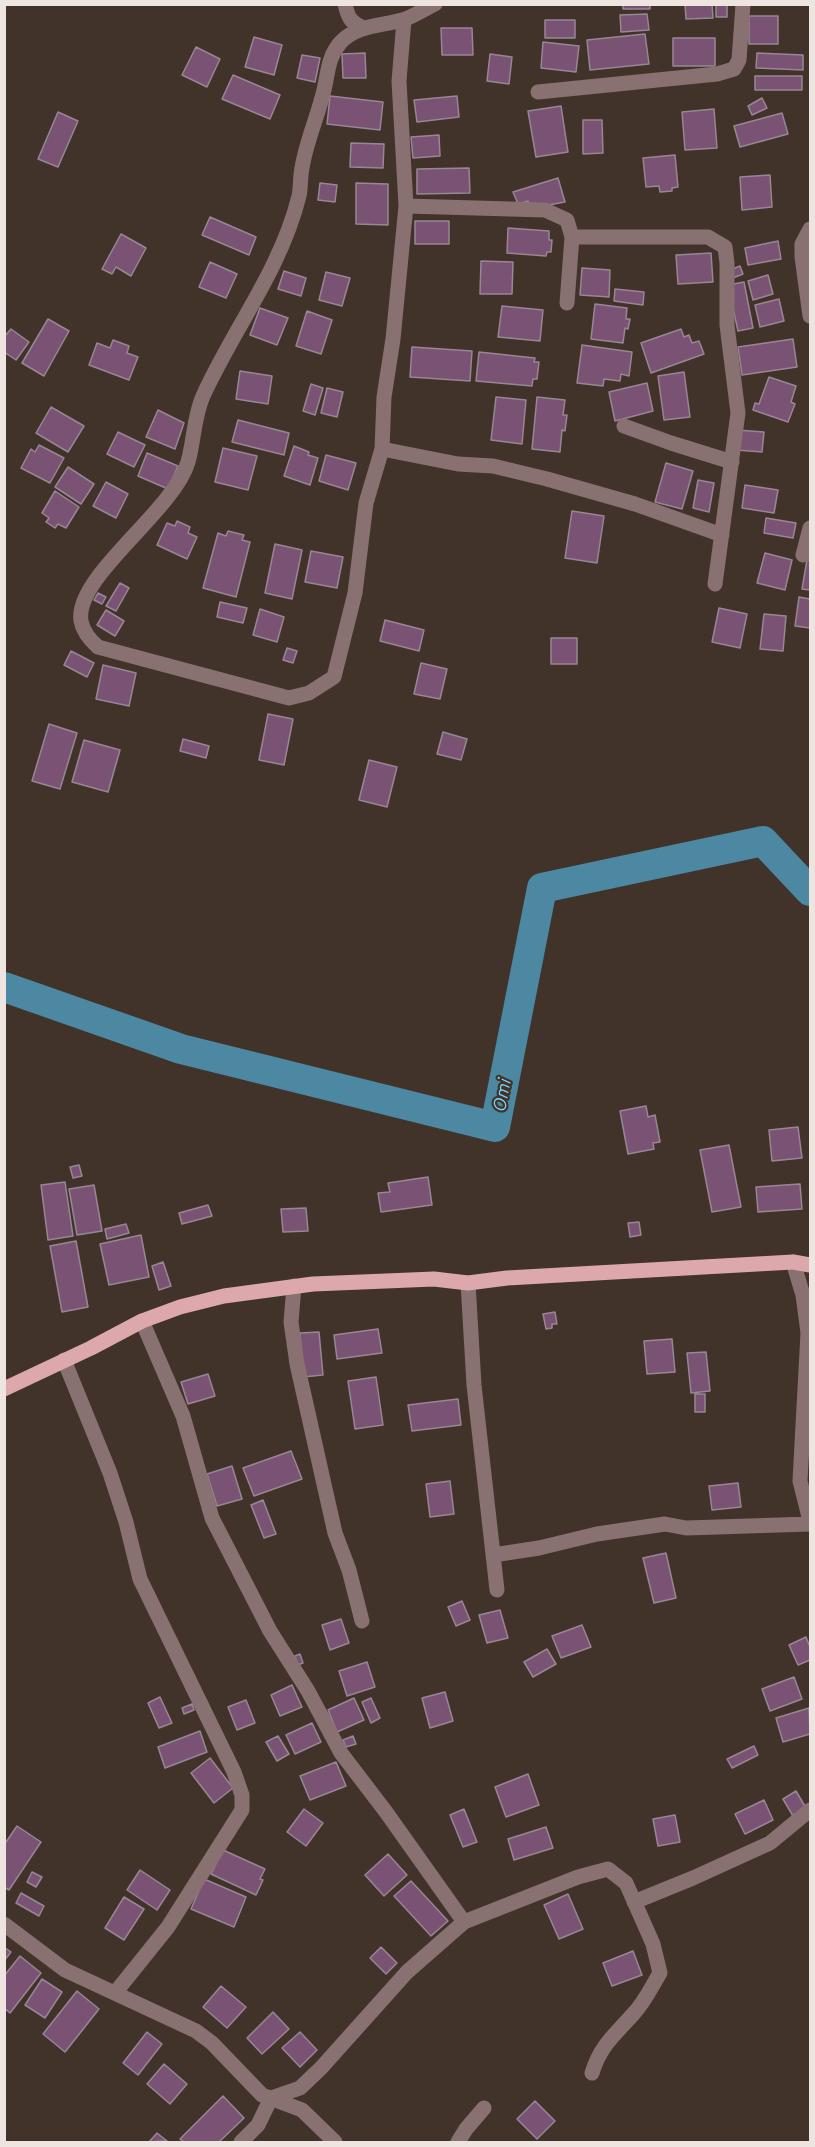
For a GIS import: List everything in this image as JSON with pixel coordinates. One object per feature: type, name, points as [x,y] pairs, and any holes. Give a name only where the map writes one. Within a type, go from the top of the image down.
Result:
[{"type":"main road","points":[[4,1389],[142,1321],[180,1307],[224,1296],[294,1286],[434,1279],[468,1283],[507,1278],[793,1262],[810,1265]]},
{"type":"street","points":[[345,4],[347,16],[352,23],[364,28]]},
{"type":"street","points":[[404,20],[399,81],[406,206],[393,339],[384,397],[382,450],[366,503],[355,593],[334,677],[309,693],[289,698],[98,647],[87,636],[81,620],[83,604],[96,576],[179,484],[188,463],[202,398],[260,293],[286,237],[300,193],[302,169],[324,90],[330,59],[339,44],[350,34],[364,28],[404,20],[435,4]]},
{"type":"street","points":[[538,92],[717,74],[734,69],[738,60],[743,4]]},
{"type":"street","points":[[406,206],[545,210],[567,220],[572,237],[567,303]]},
{"type":"street","points":[[810,229],[802,244],[810,315]]},
{"type":"street","points":[[572,237],[708,237],[725,247],[727,326],[738,413],[715,584]]},
{"type":"street","points":[[624,426],[732,462]]},
{"type":"street","points":[[382,450],[458,464],[493,466],[547,479],[635,504],[722,534]]},
{"type":"street","points":[[803,555],[810,528]]},
{"type":"street","points":[[493,1555],[539,1548],[615,1530],[665,1524],[686,1528],[810,1522],[800,1481],[808,1333],[803,1295],[793,1262]]},
{"type":"street","points":[[468,1283],[474,1385],[497,1590]]},
{"type":"street","points":[[294,1286],[291,1322],[297,1364],[335,1533],[349,1570],[362,1621]]},
{"type":"street","points":[[142,1321],[183,1416],[212,1518],[270,1631],[308,1691],[341,1753],[393,1821],[464,1922]]},
{"type":"street","points":[[64,1360],[111,1473],[140,1579],[234,1772],[242,1795],[242,1810],[168,1927],[115,1993]]},
{"type":"street","points":[[634,1902],[770,1843],[810,1810]]},
{"type":"street","points":[[241,2142],[258,2125],[270,2098],[300,2088],[321,2068],[407,1972],[464,1922],[578,1877],[608,1869],[626,1883],[653,1944],[660,1973],[636,2012],[609,2039],[596,2058],[592,2073]]},
{"type":"street","points":[[4,1924],[64,1970],[196,2031],[212,2043],[262,2095],[302,2110],[335,2142]]},
{"type":"street","points":[[458,2142],[484,2108]]},
{"type":"building","points":[[623,4],[650,4],[650,9],[623,9]]},
{"type":"building","points":[[685,4],[712,4],[713,18],[686,19]]},
{"type":"building","points":[[716,4],[727,4],[727,17],[716,17]]},
{"type":"building","points":[[647,14],[649,30],[621,32],[620,15]]},
{"type":"building","points":[[749,16],[778,16],[778,44],[749,44]]},
{"type":"building","points":[[545,20],[575,20],[575,38],[545,38]]},
{"type":"building","points":[[441,28],[472,28],[473,55],[442,55]]},
{"type":"building","points":[[645,34],[649,64],[590,70],[587,40]]},
{"type":"building","points":[[254,37],[282,45],[274,75],[245,67]]},
{"type":"building","points":[[673,38],[715,38],[715,66],[673,66]]},
{"type":"building","points":[[543,42],[579,46],[576,72],[541,68]]},
{"type":"building","points":[[196,47],[220,59],[207,87],[182,75]]},
{"type":"building","points":[[365,53],[366,78],[343,78],[342,54]]},
{"type":"building","points":[[757,53],[803,55],[803,70],[756,68]]},
{"type":"building","points":[[490,54],[512,57],[509,84],[487,81]]},
{"type":"building","points":[[302,55],[320,58],[315,82],[297,78]]},
{"type":"building","points":[[233,75],[280,95],[270,119],[222,99]]},
{"type":"building","points":[[755,76],[802,76],[802,90],[755,90]]},
{"type":"building","points":[[330,96],[383,102],[380,130],[327,124]]},
{"type":"building","points":[[457,96],[459,117],[417,122],[414,100]]},
{"type":"building","points":[[762,98],[767,108],[752,115],[748,106]]},
{"type":"building","points":[[561,106],[568,152],[536,157],[528,111]]},
{"type":"building","points":[[714,109],[717,148],[685,150],[682,112]]},
{"type":"building","points":[[58,112],[78,121],[58,167],[38,159]]},
{"type":"building","points":[[782,113],[788,134],[740,147],[734,126]]},
{"type":"building","points":[[583,120],[602,120],[603,153],[583,154]]},
{"type":"building","points":[[439,135],[440,156],[413,158],[411,137]]},
{"type":"building","points":[[351,143],[384,144],[383,168],[350,167]]},
{"type":"building","points":[[675,155],[678,187],[672,188],[672,191],[660,192],[659,186],[646,187],[643,158]]},
{"type":"building","points":[[469,168],[470,193],[417,194],[417,169]]},
{"type":"building","points":[[770,175],[772,207],[742,210],[740,177]]},
{"type":"building","points":[[558,178],[565,202],[543,206],[529,204],[528,201],[518,204],[513,192]]},
{"type":"building","points":[[320,183],[337,185],[335,202],[318,200]]},
{"type":"building","points":[[356,183],[388,184],[388,225],[356,224]]},
{"type":"building","points":[[210,217],[256,237],[249,255],[202,235]]},
{"type":"building","points":[[415,221],[449,221],[449,244],[415,244]]},
{"type":"building","points":[[508,228],[549,231],[549,240],[552,240],[551,252],[547,252],[546,256],[507,253]]},
{"type":"building","points":[[121,234],[146,248],[131,276],[116,267],[112,274],[102,269]]},
{"type":"building","points":[[778,241],[781,259],[748,265],[745,248]]},
{"type":"building","points":[[711,253],[713,282],[678,284],[676,255]]},
{"type":"building","points":[[481,261],[513,262],[512,294],[480,294]]},
{"type":"building","points":[[210,262],[237,274],[226,298],[199,287]]},
{"type":"building","points":[[740,266],[743,274],[733,278],[730,270]]},
{"type":"building","points":[[582,268],[610,270],[609,297],[580,295]]},
{"type":"building","points":[[284,271],[306,278],[301,296],[278,289]]},
{"type":"building","points":[[326,272],[350,278],[342,306],[319,300]]},
{"type":"building","points":[[768,275],[773,294],[753,300],[748,281]]},
{"type":"building","points":[[744,282],[753,328],[738,331],[728,285]]},
{"type":"building","points":[[615,289],[644,292],[643,305],[614,301]]},
{"type":"building","points":[[779,299],[784,321],[760,327],[755,305]]},
{"type":"building","points":[[595,304],[627,308],[626,319],[630,319],[628,329],[625,328],[623,343],[591,339]]},
{"type":"building","points":[[502,306],[543,310],[540,341],[498,337]]},
{"type":"building","points":[[260,308],[288,318],[277,345],[250,335]]},
{"type":"building","points":[[307,311],[332,320],[321,354],[296,346]]},
{"type":"building","points":[[48,319],[69,331],[44,376],[22,363]]},
{"type":"building","points":[[11,329],[29,342],[16,360],[4,352],[4,337]]},
{"type":"building","points":[[681,329],[684,337],[689,335],[692,343],[699,341],[704,354],[651,373],[641,343]]},
{"type":"building","points":[[793,339],[797,367],[742,375],[738,347]]},
{"type":"building","points":[[113,340],[129,346],[127,353],[138,357],[129,380],[89,365],[97,343],[110,348]]},
{"type":"building","points":[[582,345],[632,352],[629,376],[621,374],[620,381],[604,379],[603,386],[577,383]]},
{"type":"building","points":[[412,347],[472,351],[470,381],[410,377]]},
{"type":"building","points":[[479,352],[535,358],[534,362],[539,362],[537,379],[533,379],[532,386],[476,381]]},
{"type":"building","points":[[240,371],[272,376],[268,404],[236,399]]},
{"type":"building","points":[[684,372],[690,417],[664,420],[658,376]]},
{"type":"building","points":[[769,377],[796,386],[791,402],[795,404],[788,422],[753,410],[755,403],[759,404]]},
{"type":"building","points":[[647,383],[653,411],[615,421],[609,392]]},
{"type":"building","points":[[311,384],[323,388],[315,415],[303,411]]},
{"type":"building","points":[[327,388],[343,392],[337,417],[321,413]]},
{"type":"building","points":[[496,397],[526,400],[522,444],[491,440]]},
{"type":"building","points":[[537,397],[565,400],[563,415],[567,415],[565,431],[562,430],[560,452],[532,449]]},
{"type":"building","points":[[51,407],[84,426],[68,452],[36,433]]},
{"type":"building","points":[[158,410],[184,423],[175,449],[146,437]]},
{"type":"building","points":[[238,420],[289,433],[284,455],[232,442]]},
{"type":"building","points":[[737,430],[764,432],[762,452],[736,450]]},
{"type":"building","points":[[118,432],[145,445],[134,467],[107,454]]},
{"type":"building","points":[[39,445],[64,458],[50,483],[21,468],[31,449],[35,452]]},
{"type":"building","points":[[294,446],[318,458],[310,485],[284,476]]},
{"type":"building","points":[[223,448],[257,456],[248,490],[215,482]]},
{"type":"building","points":[[147,453],[178,466],[168,489],[138,476]]},
{"type":"building","points":[[326,455],[356,463],[348,490],[319,481]]},
{"type":"building","points":[[666,463],[693,471],[682,509],[655,502]]},
{"type":"building","points":[[68,467],[94,484],[81,504],[55,487]]},
{"type":"building","points":[[698,480],[714,483],[709,512],[693,508]]},
{"type":"building","points":[[106,482],[128,494],[116,518],[93,506]]},
{"type":"building","points":[[745,485],[778,490],[774,513],[742,508]]},
{"type":"building","points":[[55,491],[79,507],[66,528],[58,524],[55,528],[46,522],[49,518],[42,513]]},
{"type":"building","points":[[572,511],[604,516],[597,563],[565,558]]},
{"type":"building","points":[[766,518],[796,523],[793,538],[764,533]]},
{"type":"building","points":[[177,521],[190,527],[188,533],[197,537],[187,559],[157,545],[167,523],[175,526]]},
{"type":"building","points":[[228,531],[244,535],[242,540],[250,542],[236,597],[203,588],[218,533],[226,536]]},
{"type":"building","points":[[275,544],[302,550],[292,599],[265,593]]},
{"type":"building","points":[[311,551],[343,557],[337,588],[305,582]]},
{"type":"building","points":[[765,553],[792,560],[785,590],[757,583]]},
{"type":"building","points":[[807,560],[810,560],[810,590],[802,589]]},
{"type":"building","points":[[120,583],[129,588],[116,611],[106,606]]},
{"type":"building","points":[[98,593],[106,597],[102,604],[94,600]]},
{"type":"building","points":[[799,597],[810,599],[810,628],[795,626]]},
{"type":"building","points":[[220,602],[247,608],[243,623],[217,617]]},
{"type":"building","points":[[719,608],[747,614],[740,648],[712,642]]},
{"type":"building","points":[[260,609],[284,617],[277,642],[253,635]]},
{"type":"building","points":[[106,610],[124,621],[115,636],[97,625]]},
{"type":"building","points":[[764,614],[786,616],[783,651],[760,649]]},
{"type":"building","points":[[385,620],[424,630],[419,651],[380,641]]},
{"type":"building","points":[[551,638],[577,638],[577,664],[551,664]]},
{"type":"building","points":[[287,648],[297,651],[293,663],[283,660]]},
{"type":"building","points":[[71,651],[94,663],[87,677],[64,665]]},
{"type":"building","points":[[421,663],[447,669],[440,699],[414,694]]},
{"type":"building","points":[[103,665],[136,673],[129,706],[96,699]]},
{"type":"building","points":[[268,714],[293,719],[284,765],[259,760]]},
{"type":"building","points":[[49,724],[77,733],[60,789],[32,781]]},
{"type":"building","points":[[443,732],[467,739],[461,760],[437,754]]},
{"type":"building","points":[[183,739],[209,746],[206,758],[180,751]]},
{"type":"building","points":[[84,740],[120,750],[108,792],[72,782]]},
{"type":"building","points":[[369,760],[397,767],[387,807],[359,800]]},
{"type":"building","points":[[646,1106],[648,1117],[655,1115],[660,1142],[653,1143],[654,1149],[628,1154],[620,1111]]},
{"type":"building","points":[[798,1127],[802,1158],[772,1161],[769,1130]]},
{"type":"building","points":[[729,1145],[741,1207],[712,1212],[700,1150]]},
{"type":"building","points":[[79,1165],[82,1176],[73,1178],[70,1167]]},
{"type":"building","points":[[428,1177],[432,1205],[381,1212],[378,1193],[390,1192],[388,1183]]},
{"type":"building","points":[[65,1182],[73,1236],[48,1240],[41,1185]]},
{"type":"building","points":[[800,1184],[802,1209],[758,1212],[756,1187]]},
{"type":"building","points":[[94,1185],[102,1231],[77,1235],[69,1189]]},
{"type":"building","points":[[208,1205],[212,1216],[182,1224],[179,1213]]},
{"type":"building","points":[[306,1208],[308,1231],[283,1232],[281,1209]]},
{"type":"building","points":[[639,1222],[641,1235],[630,1237],[628,1223]]},
{"type":"building","points":[[126,1224],[129,1233],[107,1239],[105,1229]]},
{"type":"building","points":[[141,1235],[149,1277],[109,1285],[100,1244]]},
{"type":"building","points":[[76,1241],[88,1307],[62,1312],[50,1246]]},
{"type":"building","points":[[163,1262],[171,1286],[159,1290],[152,1266]]},
{"type":"building","points":[[555,1312],[557,1324],[552,1324],[552,1328],[546,1329],[543,1314]]},
{"type":"building","points":[[378,1329],[382,1353],[337,1359],[334,1335]]},
{"type":"building","points":[[319,1332],[323,1375],[303,1377],[300,1333]]},
{"type":"building","points":[[672,1339],[675,1372],[647,1374],[644,1341]]},
{"type":"building","points":[[706,1352],[710,1391],[691,1393],[687,1353]]},
{"type":"building","points":[[208,1374],[215,1396],[188,1404],[181,1382]]},
{"type":"building","points":[[376,1377],[383,1425],[355,1429],[348,1381]]},
{"type":"building","points":[[695,1394],[705,1394],[705,1412],[695,1412]]},
{"type":"building","points":[[458,1399],[461,1425],[412,1431],[408,1405]]},
{"type":"building","points":[[291,1451],[302,1479],[254,1496],[243,1468]]},
{"type":"building","points":[[232,1466],[242,1499],[217,1506],[207,1474]]},
{"type":"building","points":[[450,1481],[454,1514],[430,1517],[426,1484]]},
{"type":"building","points":[[738,1483],[741,1507],[712,1510],[709,1486]]},
{"type":"building","points":[[263,1500],[276,1534],[264,1538],[251,1505]]},
{"type":"building","points":[[666,1553],[676,1598],[654,1603],[643,1558]]},
{"type":"building","points":[[462,1601],[470,1620],[456,1626],[448,1607]]},
{"type":"building","points":[[500,1610],[508,1638],[487,1643],[479,1615]]},
{"type":"building","points":[[341,1619],[349,1643],[330,1650],[322,1625]]},
{"type":"building","points":[[582,1625],[591,1647],[561,1658],[552,1636]]},
{"type":"building","points":[[806,1637],[810,1647],[810,1660],[798,1665],[789,1645]]},
{"type":"building","points":[[547,1649],[556,1664],[533,1677],[524,1662]]},
{"type":"building","points":[[300,1654],[303,1663],[298,1665],[295,1656]]},
{"type":"building","points":[[367,1662],[375,1687],[347,1696],[339,1671]]},
{"type":"building","points":[[794,1677],[802,1699],[770,1711],[762,1689]]},
{"type":"building","points":[[292,1685],[302,1707],[280,1716],[271,1695]]},
{"type":"building","points":[[445,1692],[453,1721],[430,1728],[422,1698]]},
{"type":"building","points":[[160,1697],[172,1723],[159,1728],[148,1703]]},
{"type":"building","points":[[354,1698],[364,1720],[337,1732],[328,1710]]},
{"type":"building","points":[[371,1698],[380,1718],[371,1723],[362,1702]]},
{"type":"building","points":[[246,1700],[255,1723],[237,1730],[228,1707]]},
{"type":"building","points":[[192,1704],[194,1710],[184,1714],[182,1708]]},
{"type":"building","points":[[809,1708],[810,1734],[783,1742],[776,1718]]},
{"type":"building","points":[[312,1723],[321,1742],[295,1754],[286,1735]]},
{"type":"building","points":[[200,1731],[207,1752],[165,1768],[158,1747]]},
{"type":"building","points":[[278,1736],[289,1754],[277,1761],[266,1742]]},
{"type":"building","points":[[353,1736],[356,1744],[346,1747],[343,1740]]},
{"type":"building","points":[[754,1746],[758,1755],[732,1768],[727,1759]]},
{"type":"building","points":[[210,1758],[233,1788],[214,1803],[191,1773]]},
{"type":"building","points":[[336,1762],[346,1786],[310,1800],[300,1776]]},
{"type":"building","points":[[528,1774],[539,1805],[506,1817],[495,1787]]},
{"type":"building","points":[[796,1791],[806,1808],[793,1816],[783,1799]]},
{"type":"building","points":[[764,1800],[773,1820],[745,1834],[735,1814]]},
{"type":"building","points":[[304,1809],[323,1823],[306,1846],[287,1832]]},
{"type":"building","points":[[464,1809],[477,1842],[463,1847],[450,1815]]},
{"type":"building","points":[[675,1815],[680,1842],[658,1846],[653,1819]]},
{"type":"building","points":[[17,1826],[41,1842],[9,1890],[4,1887],[4,1845]]},
{"type":"building","points":[[546,1827],[553,1848],[514,1860],[508,1839]]},
{"type":"building","points":[[223,1850],[265,1869],[256,1895],[211,1874]]},
{"type":"building","points":[[388,1854],[407,1875],[384,1896],[365,1875]]},
{"type":"building","points":[[140,1870],[170,1890],[157,1910],[127,1890]]},
{"type":"building","points":[[32,1872],[42,1877],[36,1887],[27,1882]]},
{"type":"building","points":[[204,1879],[246,1897],[234,1927],[191,1909]]},
{"type":"building","points":[[411,1881],[448,1921],[431,1936],[394,1896]]},
{"type":"building","points":[[21,1893],[44,1906],[39,1916],[16,1903]]},
{"type":"building","points":[[568,1894],[583,1929],[559,1939],[544,1905]]},
{"type":"building","points":[[124,1897],[144,1909],[124,1940],[105,1928]]},
{"type":"building","points":[[4,1947],[11,1952],[4,1961]]},
{"type":"building","points":[[381,1947],[397,1963],[386,1974],[370,1958]]},
{"type":"building","points":[[633,1951],[642,1975],[612,1986],[603,1963]]},
{"type":"building","points":[[20,1956],[41,1973],[10,2013],[4,2008],[4,1976]]},
{"type":"building","points":[[42,1979],[62,1992],[45,2018],[25,2005]]},
{"type":"building","points":[[221,1986],[246,2007],[227,2028],[203,2007]]},
{"type":"building","points":[[77,1991],[99,2009],[65,2052],[43,2034]]},
{"type":"building","points":[[273,2012],[289,2029],[262,2054],[247,2038]]},
{"type":"building","points":[[147,2032],[162,2044],[138,2075],[123,2063]]},
{"type":"building","points":[[300,2032],[317,2050],[300,2067],[282,2048]]},
{"type":"building","points":[[164,2064],[187,2084],[170,2104],[147,2084]]},
{"type":"building","points":[[223,2096],[244,2118],[219,2142],[184,2142],[180,2139]]},
{"type":"building","points":[[535,2101],[555,2121],[537,2139],[517,2119]]},
{"type":"building","points":[[157,2133],[167,2141],[149,2142]]},
{"type":"waterway","name":"Omi","points":[[4,987],[181,1049],[495,1127],[542,888],[763,841],[810,891]]}]
